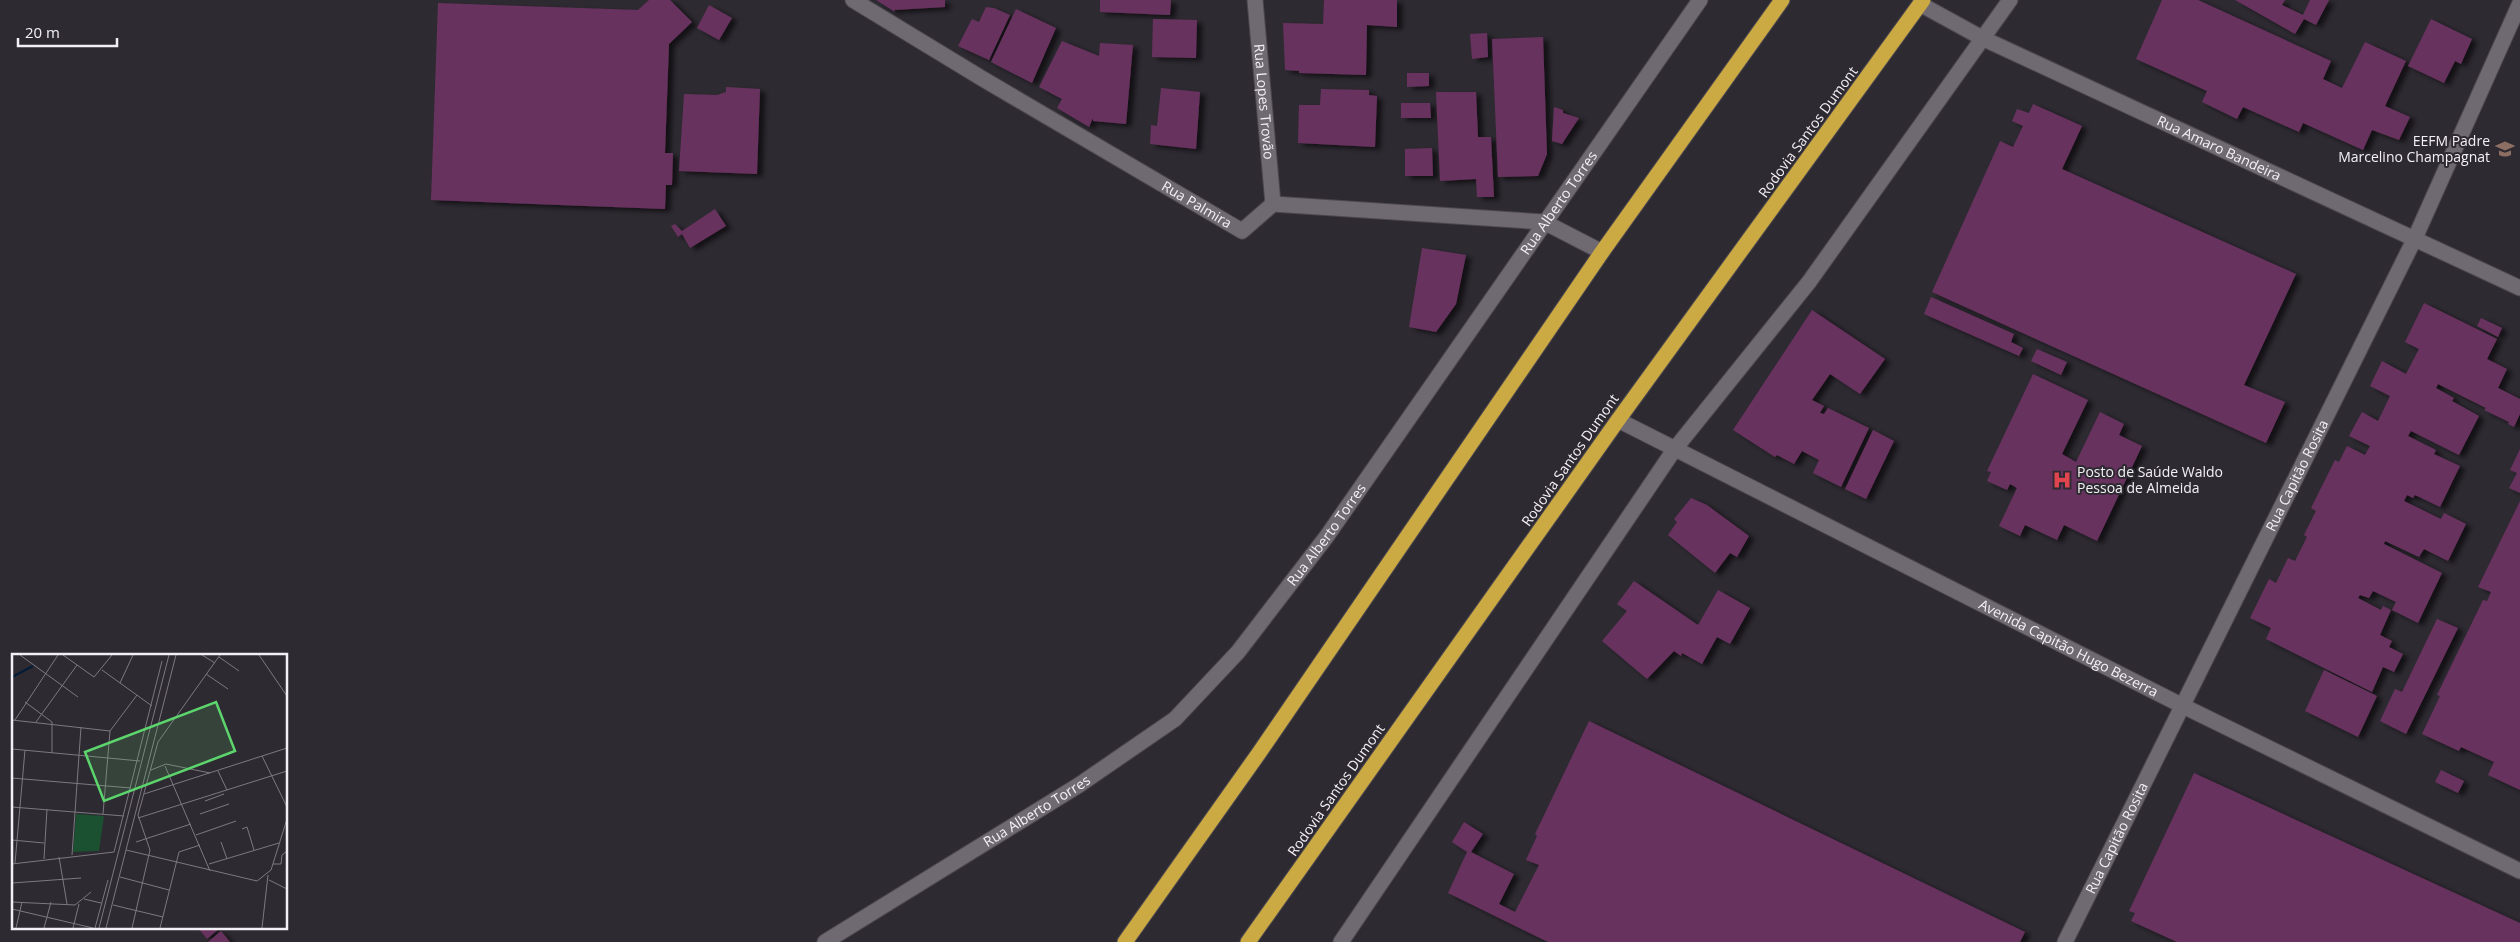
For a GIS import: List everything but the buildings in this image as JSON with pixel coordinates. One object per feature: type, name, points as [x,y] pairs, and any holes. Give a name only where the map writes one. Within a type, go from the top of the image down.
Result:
[{"type":"highway","points":[[1125,942],[1259,753],[1602,252],[1782,0]]},
{"type":"highway","name":"Rodovia Santos Dumont","points":[[1248,942],[1618,420],[1922,2]]},
{"type":"street","name":"Rua Palmira","points":[[853,0],[983,79],[1242,231],[1273,204]]},
{"type":"street","name":"Rua Lopes Trovão","points":[[1255,0],[1273,204]]},
{"type":"street","name":"Rua Alberto Torres","points":[[825,942],[1079,785],[1175,719],[1238,652],[1327,536],[1446,370],[1544,222],[1700,0]]},
{"type":"street","points":[[1340,942],[1674,450],[1809,282],[2010,0]]},
{"type":"street","name":"Rua Amaro Bandeira","points":[[1922,2],[1982,38],[2520,288]]},
{"type":"street","name":"Rua Capitão Rosita","points":[[2065,942],[2181,705],[2415,238],[2520,3]]},
{"type":"street","points":[[1273,204],[1544,222],[1602,252]]},
{"type":"street","name":"Avenida Capitão Hugo Bezerra","points":[[1618,420],[2181,705],[2520,871]]},
{"type":"place","name":"EEFM Padre Marcelino Champagnat","points":[[2505,149]]},
{"type":"place","name":"Posto de Saúde Waldo Pessoa de Almeida","points":[[2062,480]]}]
